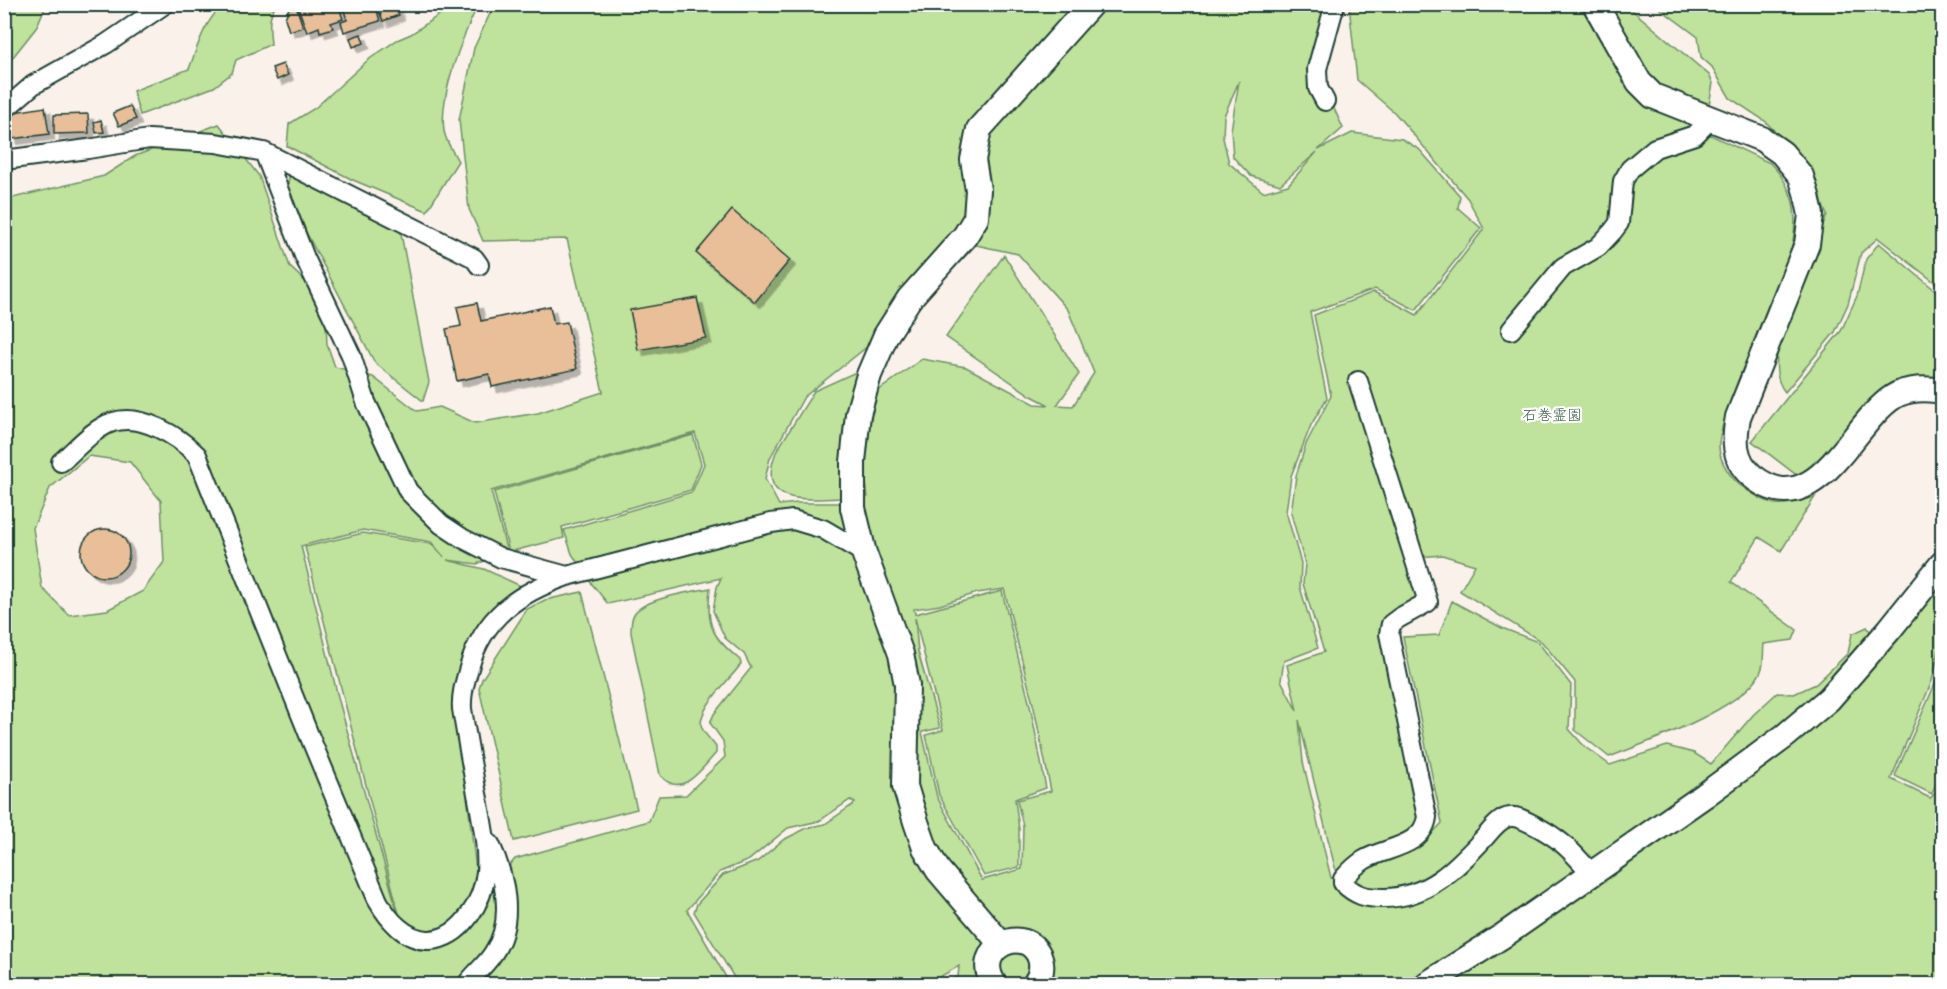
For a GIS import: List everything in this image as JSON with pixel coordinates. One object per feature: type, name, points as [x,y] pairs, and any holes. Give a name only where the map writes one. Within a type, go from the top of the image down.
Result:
[{"type":"street","points":[[4,110],[33,85],[106,44],[165,4]]},
{"type":"street","points":[[1001,944],[938,870],[925,848],[916,822],[905,786],[907,685],[901,654],[864,553],[853,508],[853,462],[858,414],[869,375],[886,335],[909,299],[965,236],[976,218],[978,190],[973,160],[979,129],[1091,4]]},
{"type":"street","points":[[1325,101],[1318,88],[1317,69],[1335,4]]},
{"type":"street","points":[[1595,4],[1639,82],[1653,96],[1762,138],[1782,153],[1801,176],[1811,215],[1807,244],[1738,417],[1734,437],[1737,456],[1749,474],[1767,487],[1785,491],[1807,484],[1826,472],[1880,406],[1896,395],[1923,389],[1942,391]]},
{"type":"street","points":[[1511,330],[1563,267],[1598,247],[1619,223],[1623,181],[1630,169],[1655,148],[1695,135],[1708,118]]},
{"type":"street","points":[[5,159],[150,139],[216,143],[264,152],[474,258],[479,265]]},
{"type":"street","points":[[264,152],[305,258],[351,355],[366,402],[408,491],[441,524],[462,538],[501,558],[567,576]]},
{"type":"street","points":[[1358,381],[1428,603],[1391,624],[1389,634],[1427,818],[1420,836],[1364,860],[1349,872],[1343,879],[1343,883],[1358,896],[1375,898],[1398,898],[1421,891],[1442,880],[1502,820],[1511,817],[1521,819],[1555,835],[1569,847],[1591,873]]},
{"type":"street","points":[[61,462],[102,428],[115,422],[142,422],[163,430],[183,441],[197,454],[378,901],[387,916],[412,937],[425,940],[437,940],[451,934],[475,908],[486,872],[483,828],[461,693],[472,655],[486,630],[510,603],[550,582],[567,576],[771,523],[793,520],[823,529],[864,553]]},
{"type":"street","points":[[1427,984],[1504,935],[1705,795],[1785,736],[1828,699],[1889,630],[1942,564]]},
{"type":"street","points":[[467,984],[493,955],[506,927],[505,894],[493,849],[483,828]]},
{"type":"street","points":[[994,984],[990,978],[988,963],[995,949],[1001,944],[1018,940],[1033,947],[1042,962],[1042,971],[1035,984]]},
{"type":"green space","points":[[5,4],[46,5],[36,28],[5,67]]},
{"type":"green space","points":[[455,4],[478,5],[453,67],[445,101],[444,131],[458,161],[427,211],[353,180],[287,146],[289,124],[315,108],[368,60]]},
{"type":"green space","points":[[223,5],[276,5],[270,19],[271,44],[236,60],[232,73],[214,87],[140,115],[133,91],[189,69],[206,26]]},
{"type":"green space","name":"石巻霊園","points":[[494,5],[1328,5],[1310,72],[1330,100],[1343,128],[1318,150],[1352,133],[1402,139],[1419,149],[1460,196],[1458,208],[1481,228],[1416,310],[1375,289],[1310,312],[1327,398],[1311,425],[1291,476],[1286,512],[1301,563],[1300,587],[1318,648],[1284,661],[1281,680],[1297,711],[1287,665],[1324,652],[1303,584],[1305,564],[1291,513],[1296,476],[1306,444],[1331,396],[1314,315],[1374,292],[1417,315],[1484,229],[1468,199],[1395,113],[1357,80],[1349,5],[1580,5],[1627,87],[1641,102],[1770,163],[1785,181],[1793,201],[1795,222],[1791,252],[1735,389],[1721,430],[1719,446],[1721,458],[1735,480],[1763,500],[1785,504],[1815,497],[1781,551],[1759,537],[1731,582],[1797,630],[1793,640],[1764,644],[1762,668],[1754,682],[1739,696],[1719,709],[1671,733],[1609,757],[1575,730],[1575,682],[1542,642],[1460,591],[1475,565],[1442,555],[1419,557],[1435,606],[1403,621],[1395,632],[1422,841],[1442,823],[1403,637],[1439,635],[1452,601],[1502,628],[1538,642],[1571,685],[1569,729],[1585,747],[1610,765],[1667,746],[1694,753],[1711,764],[1753,715],[1777,693],[1794,694],[1816,684],[1848,653],[1852,634],[1867,627],[1885,650],[1942,575],[1942,637],[1932,681],[1891,779],[1930,798],[1936,793],[1942,778],[1942,984],[943,984],[958,977],[959,966],[927,984],[738,984],[694,912],[697,904],[723,875],[758,861],[783,840],[807,828],[825,824],[855,803],[850,800],[819,821],[788,828],[749,860],[720,872],[687,910],[730,984],[5,984],[4,200],[104,176],[135,156],[219,124],[259,176],[290,267],[325,300],[327,344],[335,367],[373,377],[417,411],[440,407],[475,423],[538,413],[603,392],[567,239],[483,241],[469,209],[459,120],[474,48]],"holes":[[[1239,81],[1231,130],[1233,157],[1251,176],[1280,185],[1317,152],[1288,185],[1263,192],[1229,163],[1223,138],[1224,116]],[[976,245],[1018,254],[1068,310],[1094,373],[1073,406],[1057,405],[1079,374],[1004,255],[946,337],[1030,395],[1049,405],[1035,404],[966,367],[922,359],[878,391],[867,435],[865,475],[868,497],[843,503],[779,505],[765,479],[770,458],[804,397],[912,311]],[[695,433],[704,464],[692,492],[564,530],[572,554],[608,604],[721,578],[713,611],[725,638],[744,654],[751,668],[714,714],[710,723],[723,741],[725,757],[686,795],[659,796],[649,821],[515,859],[493,886],[480,916],[460,939],[435,949],[412,946],[395,935],[398,914],[339,701],[301,546],[363,530],[431,542],[444,557],[431,544],[363,533],[305,547],[400,918],[414,927],[428,930],[438,928],[448,924],[463,909],[477,878],[462,754],[475,637],[523,587],[484,569],[447,560],[477,564],[507,552],[491,491]],[[89,456],[130,462],[161,501],[164,562],[143,591],[107,610],[69,615],[42,588],[33,528],[50,488]],[[1004,589],[1034,708],[1051,791],[1017,800],[1023,826],[1022,869],[982,880],[937,797],[922,732],[940,728],[918,652],[915,618],[943,730],[926,735],[939,795],[984,876],[1019,867],[1019,829],[1015,799],[1046,788],[1031,710],[1002,591],[915,614],[914,609],[940,605],[977,593]],[[1299,720],[1336,872],[1367,862],[1373,865],[1363,873],[1331,878],[1303,762]]]},
{"type":"green space","points":[[1603,5],[1629,5],[1709,75],[1713,83],[1708,110],[1647,81]]},
{"type":"green space","points":[[1655,5],[1942,5],[1942,288],[1878,238],[1861,253],[1848,304],[1835,332],[1785,392],[1777,376],[1778,344],[1827,215],[1802,160],[1765,121],[1730,98],[1712,67],[1701,57],[1698,37]]},
{"type":"green space","points":[[290,171],[400,228],[429,382],[423,401],[375,363],[307,234],[298,211],[286,197]]},
{"type":"green space","points":[[1879,243],[1942,296],[1935,380],[1803,480],[1752,441],[1841,331],[1857,296],[1866,259]]},
{"type":"green space","points":[[858,371],[841,498],[800,498],[778,491],[772,483],[771,470],[776,452],[814,391]]},
{"type":"green space","points":[[693,435],[701,464],[691,490],[562,527],[564,538],[509,552],[494,492]]},
{"type":"green space","points":[[710,588],[709,612],[713,629],[722,644],[740,660],[741,664],[709,704],[701,721],[703,731],[716,747],[716,753],[690,780],[683,784],[676,784],[668,782],[660,775],[631,633],[632,621],[639,608],[648,604],[669,596]]},
{"type":"green space","points":[[582,592],[637,809],[514,841],[479,688],[482,679],[527,609],[545,600]]},
{"type":"green space","points":[[1941,670],[1942,769],[1932,794],[1895,776]]},
{"type":"building","points":[[297,4],[338,4],[343,19],[331,23],[333,28],[320,32],[319,27],[307,32]]},
{"type":"building","points":[[342,4],[375,4],[380,21],[344,32],[341,22],[347,20]]},
{"type":"building","points":[[376,4],[402,4],[396,7],[399,15],[383,21]]},
{"type":"building","points":[[296,6],[303,27],[289,31],[285,18],[289,8]]},
{"type":"building","points":[[361,34],[364,43],[353,47],[350,38]]},
{"type":"building","points":[[283,64],[288,75],[277,80],[272,68]]},
{"type":"building","points":[[130,106],[136,119],[119,126],[113,113]]},
{"type":"building","points":[[45,107],[49,134],[12,139],[8,113]]},
{"type":"building","points":[[88,114],[89,133],[54,134],[54,115]]},
{"type":"building","points":[[101,120],[104,132],[96,133],[94,122]]},
{"type":"building","points":[[732,210],[790,260],[755,302],[696,253]]},
{"type":"building","points":[[697,298],[706,338],[638,350],[630,310]]},
{"type":"building","points":[[477,303],[481,321],[550,306],[554,324],[567,322],[577,369],[492,387],[489,374],[457,381],[446,329],[461,326],[457,307]]},
{"type":"building","points":[[105,529],[122,536],[129,553],[122,570],[105,577],[88,570],[81,553],[88,536]]}]
